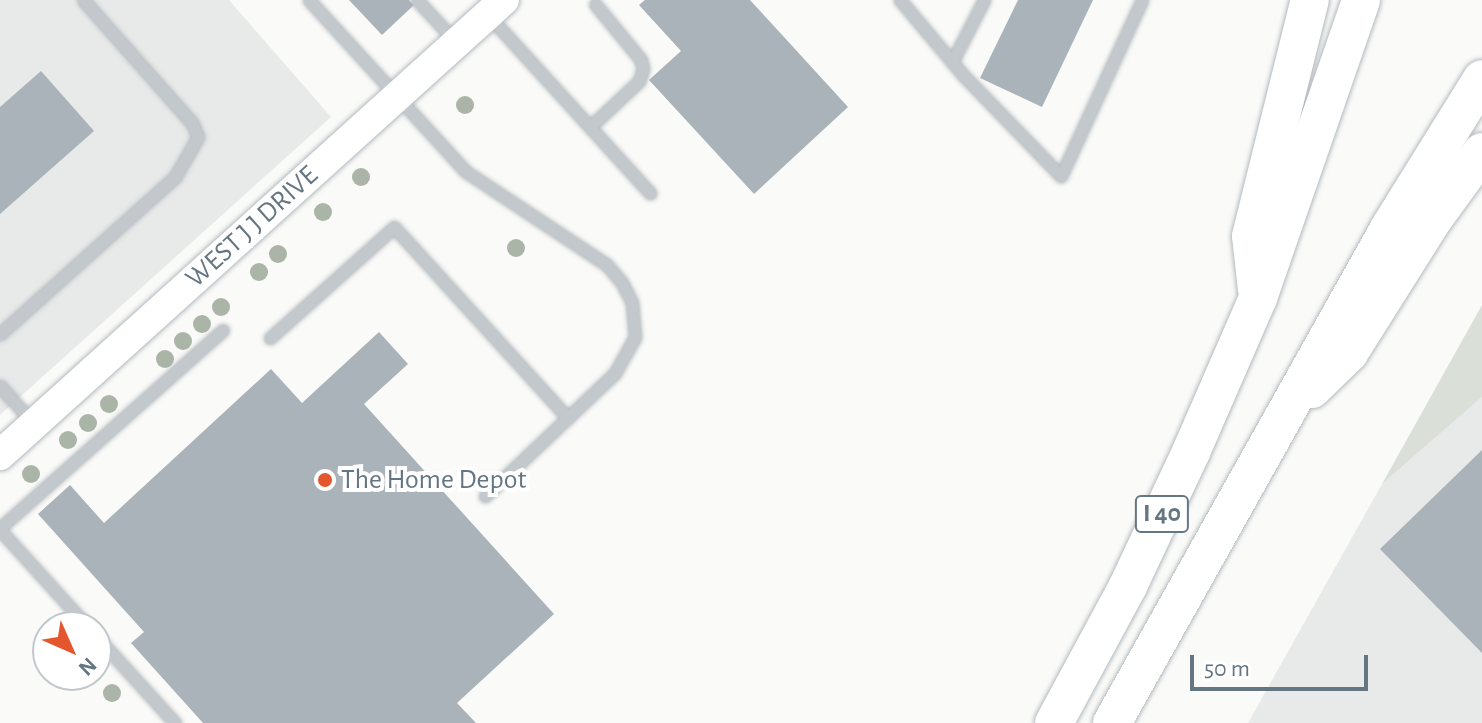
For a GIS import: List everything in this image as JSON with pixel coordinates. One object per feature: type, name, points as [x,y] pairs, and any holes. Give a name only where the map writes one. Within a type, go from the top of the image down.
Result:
[{"type":"highway","points":[[1258,298],[1251,236],[1310,0]]},
{"type":"highway","name":"I 40","points":[[1054,723],[1128,586],[1258,298],[1361,0]]},
{"type":"highway","name":"I 40","points":[[1112,723],[1390,227],[1482,79]]},
{"type":"highway","points":[[1279,421],[1349,353],[1432,221],[1482,152]]},
{"type":"street","name":"WEST J J DRIVE","points":[[0,455],[496,8]]},
{"type":"lane","points":[[0,334],[175,177],[198,137],[192,123],[83,0]]},
{"type":"lane","points":[[309,0],[465,171],[586,249],[622,283],[632,303],[635,337],[615,373],[485,496]]},
{"type":"lane","points":[[417,0],[456,42]]},
{"type":"lane","points":[[900,0],[952,62],[1061,176],[1142,0]]},
{"type":"lane","points":[[952,62],[984,0]]},
{"type":"lane","points":[[590,127],[639,81],[643,69],[641,60],[595,1]]},
{"type":"lane","points":[[496,8],[590,127],[650,193]]},
{"type":"lane","points":[[270,338],[394,227],[568,418]]},
{"type":"lane","points":[[74,611],[0,529],[223,330]]},
{"type":"lane","points":[[0,386],[34,424]]},
{"type":"lane","points":[[112,654],[175,723]]},
{"type":"shaded area","points":[[0,0],[229,0],[331,117],[0,415]]},
{"type":"shaded area","points":[[1482,305],[1482,397],[1382,484]]},
{"type":"shaded area","points":[[1482,397],[1482,723],[1248,723],[1382,484]]},
{"type":"building","points":[[349,0],[409,0],[414,5],[382,35]]},
{"type":"building","points":[[645,0],[750,0],[848,107],[754,194],[649,80],[681,51],[639,5]]},
{"type":"building","points":[[1018,0],[1093,0],[1042,107],[980,78]]},
{"type":"building","points":[[41,71],[94,131],[0,214],[0,107]]},
{"type":"building","name":"The Home Depot","points":[[379,332],[408,364],[364,404],[554,614],[457,703],[476,723],[203,723],[131,643],[144,632],[38,514],[70,485],[104,523],[271,369],[302,403]]},
{"type":"building","points":[[1482,450],[1482,653],[1380,549]]},
{"type":"place","name":"The Home Depot","points":[[325,480]]}]
